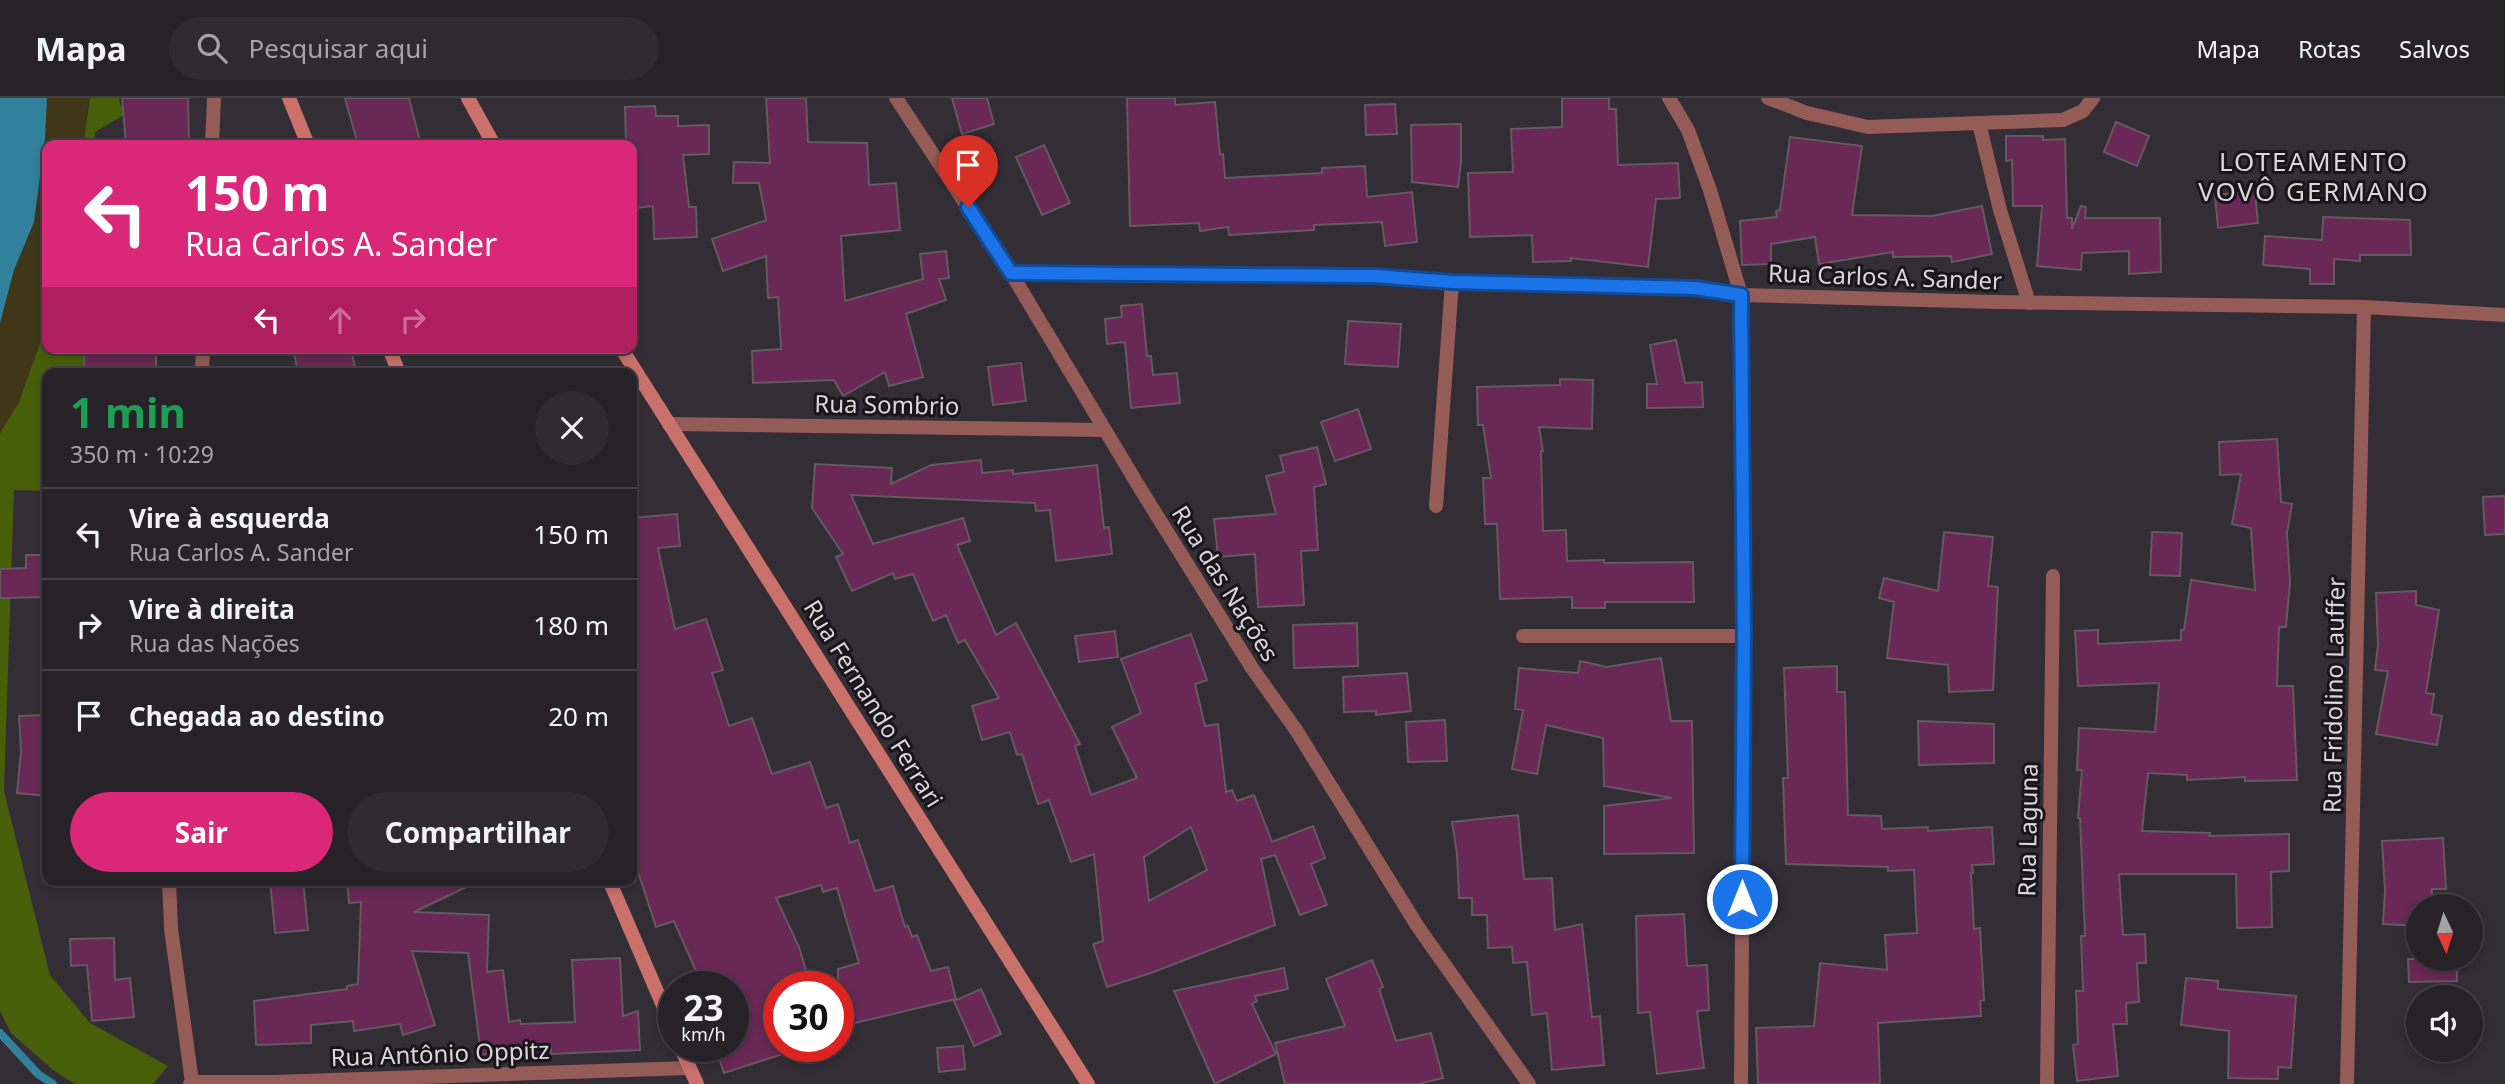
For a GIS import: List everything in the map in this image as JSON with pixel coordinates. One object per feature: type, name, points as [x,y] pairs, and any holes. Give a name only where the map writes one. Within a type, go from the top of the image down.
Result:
[{"type":"main road","points":[[289,98],[306,140]]},
{"type":"main road","points":[[468,98],[491,140]]},
{"type":"main road","name":"Rua Fernando Ferrari","points":[[637,373],[1088,1084]]},
{"type":"main road","points":[[612,886],[658,994]]},
{"type":"main road","points":[[687,1062],[696,1084]]},
{"type":"street","points":[[212,140],[214,98]]},
{"type":"street","name":"Rua das Nações","points":[[896,98],[1011,273],[1104,430],[1252,668],[1296,730],[1418,927],[1529,1084]]},
{"type":"street","points":[[1669,98],[1688,131],[1710,190],[1741,295],[1744,636],[1741,1084]]},
{"type":"street","points":[[1768,98],[1807,113],[1868,127],[2063,120],[2083,111],[2093,98]]},
{"type":"street","points":[[1979,123],[2000,210],[2029,303]]},
{"type":"street","name":"Rua Carlos A. Sander","points":[[1011,273],[1375,276],[1452,282],[1695,288],[1741,295],[2029,303],[2364,307],[2505,315]]},
{"type":"street","points":[[1436,506],[1452,282]]},
{"type":"street","name":"Rua Fridolino Lauffer","points":[[2347,1084],[2364,307]]},
{"type":"street","name":"Rua Sombrio","points":[[670,424],[1104,430]]},
{"type":"street","name":"Rua Laguna","points":[[2047,1084],[2053,576]]},
{"type":"street","points":[[1522,636],[1744,636]]},
{"type":"street","points":[[169,886],[171,929],[191,1083]]},
{"type":"street","name":"Rua Antônio Oppitz","points":[[191,1083],[690,1068]]},
{"type":"green space","points":[[90,98],[119,98],[120,105],[128,106],[132,110],[95,132],[94,140],[84,140]]},
{"type":"green space","points":[[42,337],[42,354],[87,354],[86,368],[42,368],[42,491],[14,490],[4,791],[50,975],[90,1023],[168,1066],[153,1084],[75,1084],[53,1070],[11,1033],[0,1011],[0,433],[19,402]]},
{"type":"sand","points":[[47,98],[89,98],[84,140],[45,139]]},
{"type":"sand","points":[[42,162],[42,337],[19,402],[0,433],[0,323],[14,270],[34,222]]},
{"type":"water","points":[[0,98],[47,98],[45,139],[42,140],[42,162],[34,222],[14,270],[0,323]]},
{"type":"building","points":[[122,98],[188,98],[189,140],[126,140]]},
{"type":"building","points":[[345,98],[409,98],[420,140],[357,140]]},
{"type":"building","points":[[766,98],[806,98],[808,142],[867,143],[869,185],[896,183],[900,230],[841,236],[845,301],[923,279],[920,254],[946,251],[949,278],[939,279],[946,300],[906,314],[923,377],[889,386],[885,372],[843,396],[834,380],[753,383],[752,351],[781,349],[778,297],[768,298],[766,256],[723,271],[712,239],[766,220],[759,183],[733,183],[734,162],[770,163]]},
{"type":"building","points":[[952,98],[987,98],[994,124],[962,134]]},
{"type":"building","points":[[1127,98],[1175,98],[1175,105],[1215,102],[1225,178],[1322,173],[1322,168],[1365,166],[1367,197],[1412,192],[1417,242],[1385,246],[1382,222],[1314,225],[1314,230],[1229,235],[1228,227],[1200,231],[1199,223],[1130,226]]},
{"type":"building","points":[[1562,98],[1609,98],[1609,109],[1616,109],[1618,165],[1678,163],[1680,198],[1656,199],[1648,267],[1571,258],[1571,261],[1533,262],[1532,235],[1470,237],[1468,173],[1513,172],[1511,129],[1562,127]]},
{"type":"building","points":[[1395,104],[1397,134],[1366,135],[1365,105]]},
{"type":"building","points":[[655,106],[656,116],[678,116],[678,126],[709,125],[709,154],[683,155],[689,207],[696,207],[697,237],[654,239],[653,206],[637,208],[637,140],[626,140],[625,107]]},
{"type":"building","points":[[2116,122],[2149,136],[2137,166],[2104,152]]},
{"type":"building","points":[[1461,124],[1458,187],[1412,182],[1411,125]]},
{"type":"building","points":[[2006,136],[2043,136],[2043,140],[2065,139],[2067,218],[2072,218],[2072,229],[2081,206],[2086,207],[2085,218],[2160,218],[2161,272],[2129,274],[2129,251],[2082,253],[2081,270],[2037,266],[2042,206],[2013,206],[2012,160],[2006,161]]},
{"type":"building","points":[[1790,137],[1862,146],[1852,215],[1932,216],[1982,206],[1992,254],[1952,262],[1951,256],[1893,257],[1893,252],[1819,264],[1815,237],[1771,244],[1771,264],[1742,265],[1740,221],[1777,217]]},
{"type":"building","points":[[1044,145],[1070,203],[1042,215],[1016,157]]},
{"type":"building","points":[[2255,191],[2258,223],[2218,228],[2215,195]]},
{"type":"building","points":[[2323,217],[2410,220],[2411,255],[2360,255],[2360,261],[2334,259],[2334,284],[2310,284],[2310,269],[2263,265],[2265,236],[2322,240]]},
{"type":"building","points":[[1142,304],[1147,356],[1151,356],[1153,375],[1177,373],[1180,403],[1131,408],[1125,342],[1107,344],[1105,319],[1122,317],[1121,306]]},
{"type":"building","points":[[1348,321],[1401,324],[1398,367],[1345,364]]},
{"type":"building","points":[[1676,340],[1685,383],[1702,382],[1703,407],[1647,408],[1647,384],[1657,384],[1650,345]]},
{"type":"building","points":[[83,354],[156,354],[156,368],[85,368]]},
{"type":"building","points":[[294,354],[352,354],[355,368],[297,368]]},
{"type":"building","points":[[1021,363],[1026,401],[993,405],[988,367]]},
{"type":"building","points":[[1560,379],[1593,380],[1592,429],[1539,427],[1543,451],[1543,531],[1566,530],[1567,561],[1693,562],[1694,602],[1605,602],[1605,608],[1572,608],[1572,597],[1500,599],[1497,524],[1485,524],[1483,478],[1491,478],[1483,425],[1478,425],[1477,387],[1560,385]]},
{"type":"building","points":[[1358,409],[1371,449],[1335,461],[1321,422]]},
{"type":"building","points":[[2277,439],[2281,502],[2292,504],[2287,533],[2290,582],[2286,627],[2279,627],[2277,686],[2293,686],[2297,780],[2245,781],[2245,777],[2187,780],[2187,775],[2148,773],[2142,831],[2210,833],[2209,836],[2289,834],[2289,871],[2271,872],[2272,927],[2237,928],[2236,874],[2119,874],[2123,935],[2145,934],[2146,963],[2137,963],[2139,1002],[2126,1003],[2127,1024],[2113,1024],[2118,1076],[2077,1081],[2073,1045],[2078,1044],[2076,991],[2083,991],[2081,936],[2085,936],[2078,818],[2082,770],[2077,770],[2079,728],[2155,732],[2159,683],[2078,686],[2075,631],[2098,630],[2098,644],[2181,640],[2191,580],[2255,590],[2251,528],[2232,524],[2241,474],[2220,475],[2219,442]]},
{"type":"building","points":[[1317,447],[1326,484],[1314,487],[1318,550],[1301,551],[1304,605],[1258,607],[1255,554],[1218,557],[1214,519],[1276,514],[1266,476],[1284,472],[1280,456]]},
{"type":"building","points":[[981,460],[982,473],[1013,470],[1013,474],[1097,465],[1104,528],[1109,527],[1112,554],[1056,561],[1050,510],[1036,511],[1035,503],[851,495],[873,544],[963,518],[970,541],[957,545],[996,635],[1016,623],[1080,744],[1075,746],[1091,795],[1137,778],[1112,727],[1141,713],[1121,659],[1191,634],[1207,680],[1195,684],[1205,726],[1218,724],[1226,792],[1232,790],[1237,801],[1254,795],[1272,842],[1313,826],[1325,858],[1311,864],[1327,905],[1300,915],[1275,855],[1261,859],[1275,925],[1107,987],[1093,944],[1103,941],[1094,854],[1071,862],[1049,800],[1038,804],[1022,754],[1017,755],[1010,732],[982,740],[972,706],[999,698],[965,640],[958,643],[946,615],[933,621],[913,574],[895,579],[893,573],[852,591],[836,557],[843,554],[812,508],[815,464],[892,468],[891,484],[931,465]],"holes":[[[1191,827],[1207,870],[1149,901],[1144,857]]]},
{"type":"building","points":[[2505,496],[2505,534],[2485,535],[2483,497]]},
{"type":"building","points":[[677,514],[680,546],[658,548],[675,629],[706,619],[723,670],[712,673],[729,726],[752,718],[772,774],[810,762],[826,808],[838,804],[850,843],[858,840],[875,891],[893,886],[905,927],[908,926],[912,937],[917,935],[931,971],[948,967],[956,999],[854,1023],[854,971],[838,969],[859,963],[837,888],[823,892],[821,885],[776,898],[799,947],[806,971],[763,971],[763,1060],[724,1073],[720,1062],[749,1062],[749,971],[696,971],[674,921],[656,927],[637,868],[637,518]]},
{"type":"building","points":[[1944,532],[1993,537],[1988,586],[1998,587],[1993,690],[1949,692],[1948,665],[1887,658],[1894,602],[1879,598],[1884,578],[1938,591]]},
{"type":"building","points":[[2152,532],[2182,533],[2180,576],[2150,575]]},
{"type":"building","points":[[26,555],[42,555],[42,597],[0,598],[0,569],[26,568]]},
{"type":"building","points":[[2416,591],[2416,605],[2439,610],[2426,693],[2434,694],[2431,714],[2442,716],[2437,745],[2376,734],[2388,671],[2375,670],[2378,645],[2376,593]]},
{"type":"building","points":[[1357,623],[1358,666],[1294,668],[1293,625]]},
{"type":"building","points":[[1115,631],[1118,657],[1079,662],[1075,636]]},
{"type":"building","points":[[1661,658],[1671,721],[1692,721],[1694,853],[1604,854],[1604,806],[1672,798],[1604,786],[1603,738],[1546,725],[1537,774],[1512,769],[1523,710],[1515,709],[1519,668],[1578,673],[1580,661],[1607,667]]},
{"type":"building","points":[[1837,666],[1837,692],[1845,692],[1848,815],[1881,816],[1882,829],[1928,827],[1928,831],[1992,827],[1994,864],[1972,865],[1971,873],[1974,929],[1980,928],[1984,1000],[1980,1001],[1981,1016],[1878,1023],[1880,1084],[1758,1084],[1756,1028],[1814,1026],[1820,963],[1887,970],[1885,935],[1917,933],[1914,870],[1888,871],[1888,867],[1786,864],[1783,778],[1788,778],[1784,668]]},
{"type":"building","points":[[1407,673],[1411,711],[1376,715],[1376,711],[1344,712],[1343,677]]},
{"type":"building","points":[[42,715],[42,796],[17,793],[21,751],[19,716]]},
{"type":"building","points":[[1445,720],[1447,761],[1408,762],[1406,722]]},
{"type":"building","points":[[1918,721],[1994,724],[1994,763],[1919,765]]},
{"type":"building","points":[[1518,815],[1524,879],[1552,878],[1555,930],[1582,924],[1592,1017],[1600,1016],[1604,1065],[1552,1070],[1547,1013],[1532,1015],[1527,962],[1513,963],[1512,947],[1488,948],[1487,915],[1472,915],[1472,898],[1459,898],[1452,822]]},
{"type":"building","points":[[2443,838],[2446,889],[2432,889],[2432,894],[2406,894],[2406,925],[2383,924],[2385,891],[2382,841]]},
{"type":"building","points":[[271,886],[304,886],[308,930],[275,933]]},
{"type":"building","points":[[348,886],[468,886],[414,912],[489,915],[487,972],[503,970],[509,1022],[575,1022],[572,960],[620,958],[623,1016],[638,1011],[640,1050],[551,1054],[551,1046],[481,1055],[468,953],[412,951],[435,1025],[403,1035],[400,1024],[354,1031],[353,1021],[311,1025],[311,1043],[256,1045],[254,1001],[347,989],[347,986],[358,984],[361,902],[349,903]]},
{"type":"building","points":[[1684,914],[1687,966],[1707,965],[1709,1010],[1697,1011],[1704,1068],[1657,1074],[1650,1012],[1638,1013],[1636,916]]},
{"type":"building","points":[[114,938],[115,980],[130,978],[134,1017],[92,1021],[87,965],[71,966],[70,939]]},
{"type":"building","points":[[1372,960],[1383,987],[1379,989],[1396,1041],[1431,1033],[1443,1078],[1418,1084],[1285,1084],[1275,1043],[1345,1026],[1326,979]]},
{"type":"building","points":[[1284,968],[1288,989],[1255,996],[1257,1001],[1252,1004],[1276,1054],[1215,1084],[1174,991]]},
{"type":"building","points":[[2409,971],[2457,971],[2457,981],[2409,982]]},
{"type":"building","points":[[2186,978],[2218,981],[2218,989],[2296,996],[2291,1068],[2278,1067],[2278,1079],[2228,1078],[2229,1031],[2181,1025]]},
{"type":"building","points":[[981,989],[1001,1034],[974,1046],[954,1001]]},
{"type":"building","points":[[963,1046],[965,1069],[939,1072],[937,1048]]},
{"type":"waterway","points":[[0,1033],[38,1074],[53,1084]]},
{"type":"district","name":"LOTEAMENTO VOVÔ GERMANO","points":[[2314,176]]},
{"type":"route","points":[[968,207],[1011,273],[1375,276],[1452,282],[1695,288],[1741,295],[1744,636],[1742,899]]}]
